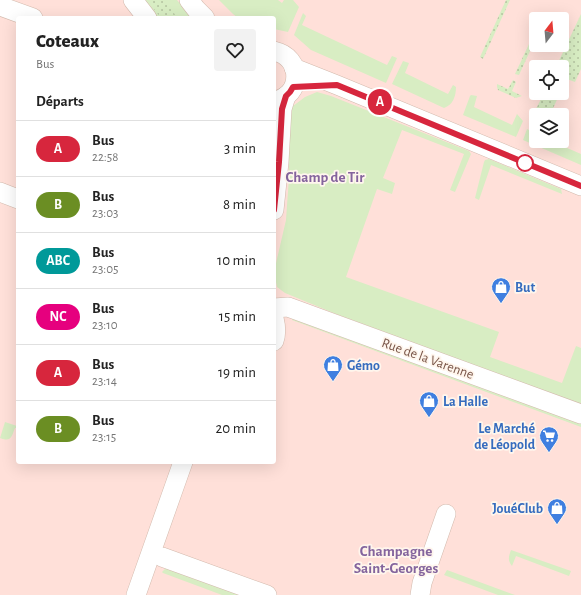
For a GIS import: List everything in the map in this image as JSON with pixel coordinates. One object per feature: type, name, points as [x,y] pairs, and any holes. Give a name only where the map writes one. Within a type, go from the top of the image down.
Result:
[{"type":"street","points":[[133,0],[145,16]]},
{"type":"street","points":[[189,0],[204,16]]},
{"type":"street","points":[[0,6],[28,16]]},
{"type":"street","points":[[276,51],[286,56],[291,61],[294,68],[296,81],[284,95],[282,121],[277,133],[279,162],[276,191]]},
{"type":"street","points":[[294,68],[581,186]]},
{"type":"street","points":[[284,95],[337,85]]},
{"type":"street","points":[[0,192],[16,198]]},
{"type":"street","name":"Rue de la Varenne","points":[[276,308],[288,307],[581,414]]},
{"type":"street","points":[[136,595],[182,464]]},
{"type":"street","points":[[148,595],[193,464]]},
{"type":"street","points":[[421,589],[446,514]]},
{"type":"street","points":[[162,557],[267,595]]},
{"type":"shaded area","points":[[0,0],[581,0],[581,595],[0,595]]},
{"type":"green space","points":[[143,0],[177,0],[191,16],[155,16]]},
{"type":"green space","points":[[147,0],[166,0],[176,16],[159,16]]},
{"type":"green space","points":[[219,0],[278,0],[282,3],[284,0],[293,0],[299,7],[288,32],[276,29],[276,16],[236,16]]},
{"type":"green space","points":[[506,0],[510,0],[483,59],[480,57]]},
{"type":"green space","points":[[303,13],[306,16],[302,25],[387,65],[392,56],[397,58],[386,83],[311,50],[294,35]]},
{"type":"green space","points":[[581,14],[581,69],[575,82],[569,80],[569,60],[559,60],[563,52],[569,52],[569,39]]},
{"type":"green space","points":[[529,44],[530,52],[519,75],[515,74]]},
{"type":"green space","points":[[403,61],[409,63],[405,73],[448,94],[453,85],[456,87],[455,97],[450,105],[444,108],[392,84]]},
{"type":"green space","points":[[513,80],[516,82],[512,91],[522,96],[516,98],[498,90],[497,84],[508,89]]},
{"type":"green space","points":[[317,92],[331,96],[469,151],[471,154],[455,192],[450,190],[464,154],[402,130],[383,178],[395,183],[392,194],[377,189],[346,277],[499,332],[490,357],[562,383],[576,346],[581,348],[581,405],[336,314],[285,293],[277,287],[276,263],[286,220],[289,177],[287,114],[293,106],[305,97]]},
{"type":"green space","points":[[471,95],[477,96],[474,107],[512,125],[517,114],[523,121],[516,137],[463,115]]},
{"type":"green space","points":[[540,100],[557,100],[553,108],[536,108]]},
{"type":"green space","points":[[527,129],[529,130],[529,143],[523,140]]},
{"type":"green space","points":[[542,148],[567,148],[581,154],[581,165]]},
{"type":"green space","points":[[489,159],[561,189],[562,194],[491,165],[479,200],[475,198],[484,162],[485,160]]},
{"type":"green space","points":[[294,316],[581,423],[581,427],[292,320]]},
{"type":"green space","points":[[5,422],[16,426],[9,439],[6,440],[0,438]]},
{"type":"green space","points":[[511,550],[571,571],[569,576],[516,556],[512,566],[509,560]]},
{"type":"green space","points":[[166,568],[247,595],[222,595],[163,573],[162,572]]},
{"type":"green space","points":[[447,570],[515,595],[498,595],[444,575]]},
{"type":"bus line","name":"A","points":[[276,191],[282,109],[286,96],[293,87],[337,85],[581,186]]},
{"type":"place","name":"But","points":[[501,304]]},
{"type":"place","name":"Gémo","points":[[333,382]]},
{"type":"place","name":"La Halle","points":[[429,418]]},
{"type":"place","name":"Le Marché de Léopold","points":[[549,453]]},
{"type":"place","name":"JouéClub","points":[[557,525]]},
{"type":"district","name":"Champ de Tir","points":[[325,177]]},
{"type":"district","name":"Champagne Saint-Georges","points":[[396,560]]}]
